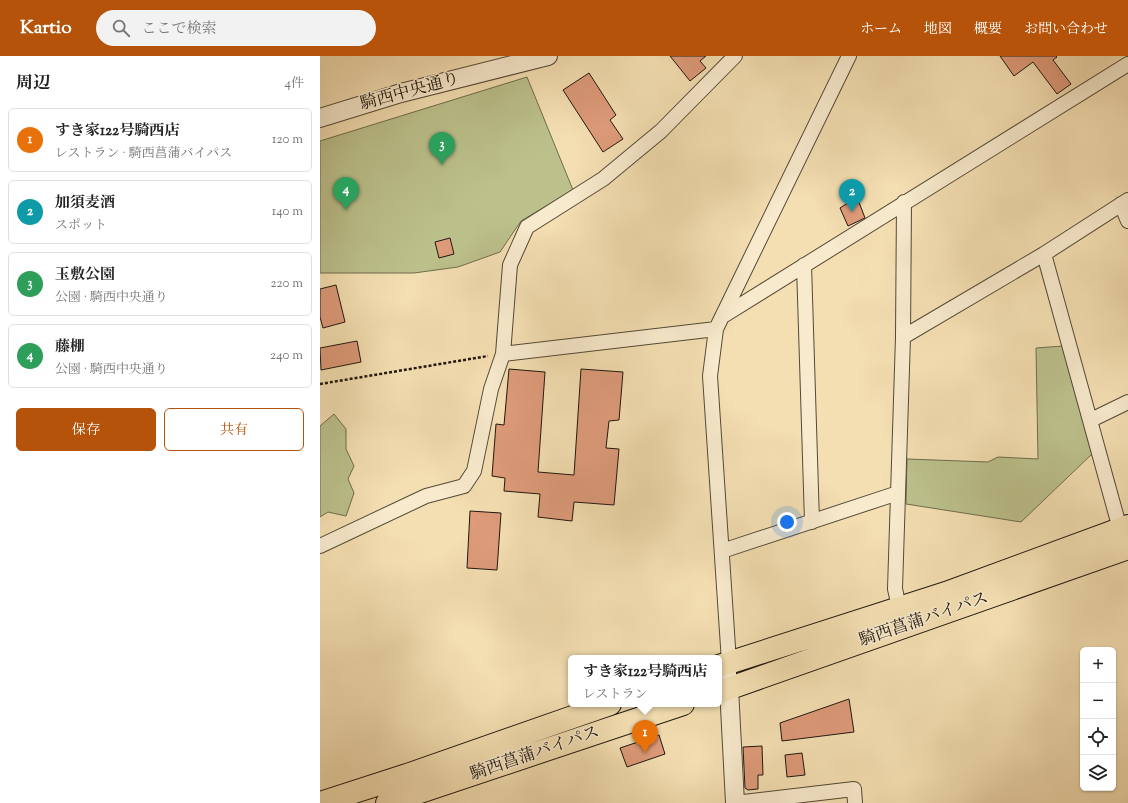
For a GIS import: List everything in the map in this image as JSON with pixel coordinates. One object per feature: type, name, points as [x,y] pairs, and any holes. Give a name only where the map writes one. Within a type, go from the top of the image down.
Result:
[{"type":"highway","name":"騎西菖蒲バイパス","points":[[724,664],[1125,534]]},
{"type":"highway","name":"騎西菖蒲バイパス","points":[[724,690],[1125,534]]},
{"type":"highway","name":"騎西菖蒲バイパス","points":[[320,803],[407,775],[601,707]]},
{"type":"highway","name":"騎西菖蒲バイパス","points":[[388,803],[674,707]]},
{"type":"street","points":[[320,546],[426,496],[464,486],[474,471],[492,389],[503,354],[510,265],[527,227],[603,179],[661,130],[735,56]]},
{"type":"street","points":[[849,56],[720,322],[710,376],[722,551],[724,690],[735,803],[854,789],[856,803]]},
{"type":"street","name":"騎西中央通り","points":[[320,118],[401,93],[542,57]]},
{"type":"street","points":[[503,354],[720,322],[804,265],[1128,64]]},
{"type":"street","points":[[899,607],[895,589],[903,337],[904,202]]},
{"type":"street","points":[[903,337],[1044,254],[1125,202],[1128,221]]},
{"type":"street","points":[[1044,254],[1125,534]]},
{"type":"street","points":[[804,265],[812,522]]},
{"type":"street","points":[[1091,420],[1128,402]]},
{"type":"street","points":[[722,551],[898,493]]},
{"type":"path","points":[[320,384],[503,354]]},
{"type":"green space","points":[[527,77],[573,190],[521,221],[500,252],[458,267],[414,273],[320,273],[320,141]]},
{"type":"green space","points":[[1063,346],[1092,454],[1021,522],[906,504],[907,459],[988,462],[998,457],[1038,459],[1036,348]]},
{"type":"green space","points":[[334,414],[346,429],[346,449],[354,466],[348,479],[354,493],[346,516],[328,512],[320,517],[320,426]]},
{"type":"building","points":[[670,56],[706,56],[700,61],[706,68],[690,81]]},
{"type":"building","points":[[1000,56],[1056,56],[1057,57],[1053,60],[1071,84],[1057,94],[1033,62],[1014,76]]},
{"type":"building","points":[[589,73],[616,115],[610,120],[623,139],[603,152],[563,90]]},
{"type":"building","points":[[857,197],[865,218],[848,226],[840,208]]},
{"type":"building","points":[[450,238],[454,254],[439,258],[435,242]]},
{"type":"building","points":[[336,285],[345,322],[323,328],[320,317],[320,289]]},
{"type":"building","points":[[357,341],[361,362],[321,370],[320,348]]},
{"type":"building","points":[[509,369],[545,372],[538,472],[574,475],[581,369],[623,372],[619,420],[609,421],[606,448],[619,449],[614,505],[574,502],[572,521],[538,517],[540,494],[504,491],[505,478],[492,476],[496,424],[504,425]]},
{"type":"building","points":[[470,511],[501,513],[497,570],[467,568]]},
{"type":"building","points":[[849,699],[854,732],[782,741],[780,723]]},
{"type":"building","points":[[659,735],[665,754],[627,767],[620,748]]},
{"type":"building","points":[[762,746],[763,775],[758,775],[758,789],[748,790],[745,788],[743,747]]},
{"type":"building","points":[[802,753],[805,775],[787,777],[785,755]]},
{"type":"place","name":"玉敷公園","points":[[442,165]]},
{"type":"place","name":"藤棚","points":[[346,210]]},
{"type":"place","name":"加須麦酒","points":[[852,212]]},
{"type":"place","name":"すき家122号騎西店","points":[[645,753]]}]
